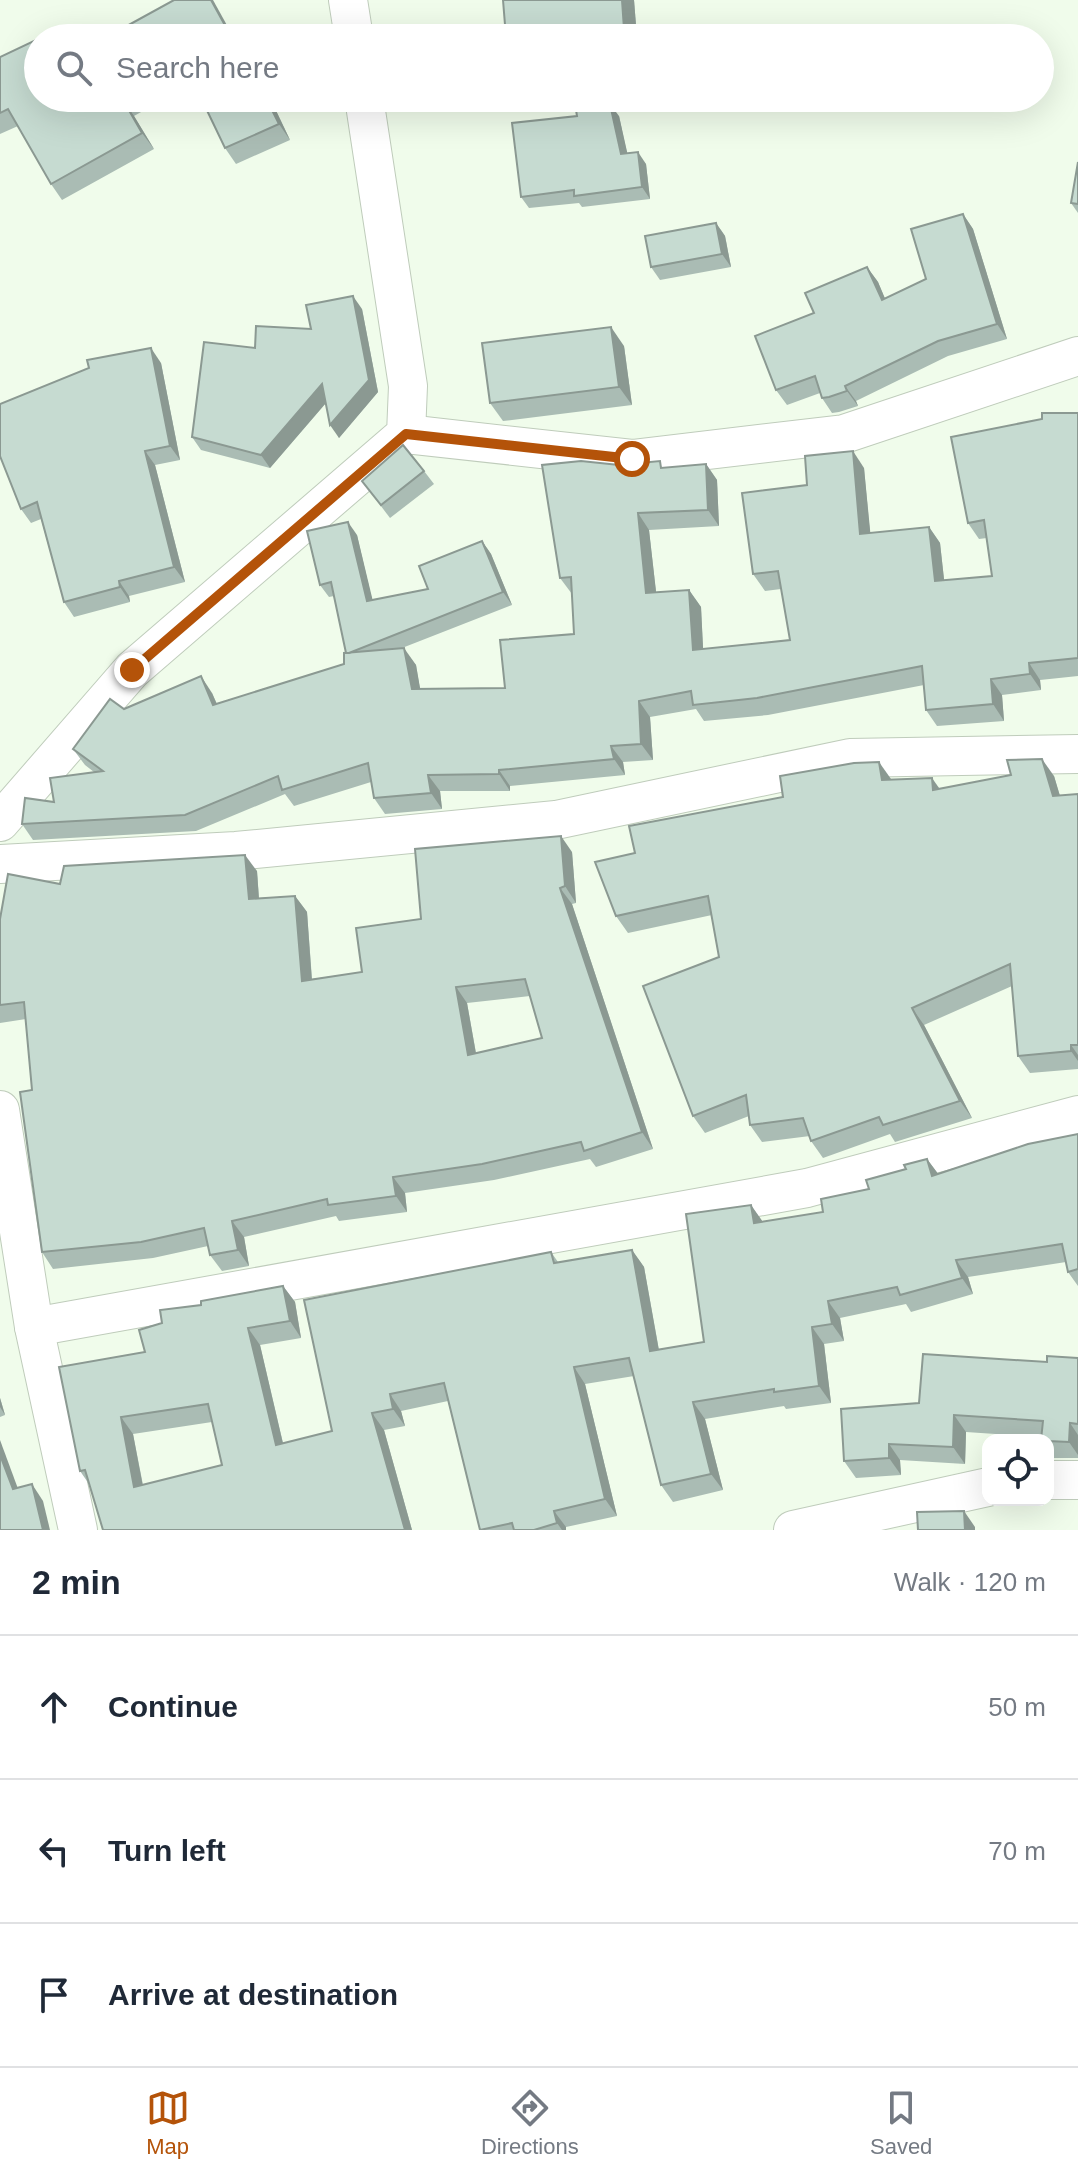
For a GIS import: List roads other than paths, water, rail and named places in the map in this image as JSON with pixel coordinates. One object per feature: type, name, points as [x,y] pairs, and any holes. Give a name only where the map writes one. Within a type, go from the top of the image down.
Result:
[{"type":"street","points":[[348,0],[352,24]]},
{"type":"street","points":[[0,822],[132,670],[406,434],[408,386],[366,112]]},
{"type":"street","points":[[406,434],[632,459],[844,434],[1078,356]]},
{"type":"street","points":[[0,864],[236,851],[556,820],[850,758],[1078,754]]},
{"type":"street","points":[[0,1110],[34,1327],[78,1530]]},
{"type":"street","points":[[34,1327],[807,1188],[1078,1115]]},
{"type":"street","points":[[1054,1480],[1078,1480]]},
{"type":"street","points":[[793,1530],[982,1488]]}]
